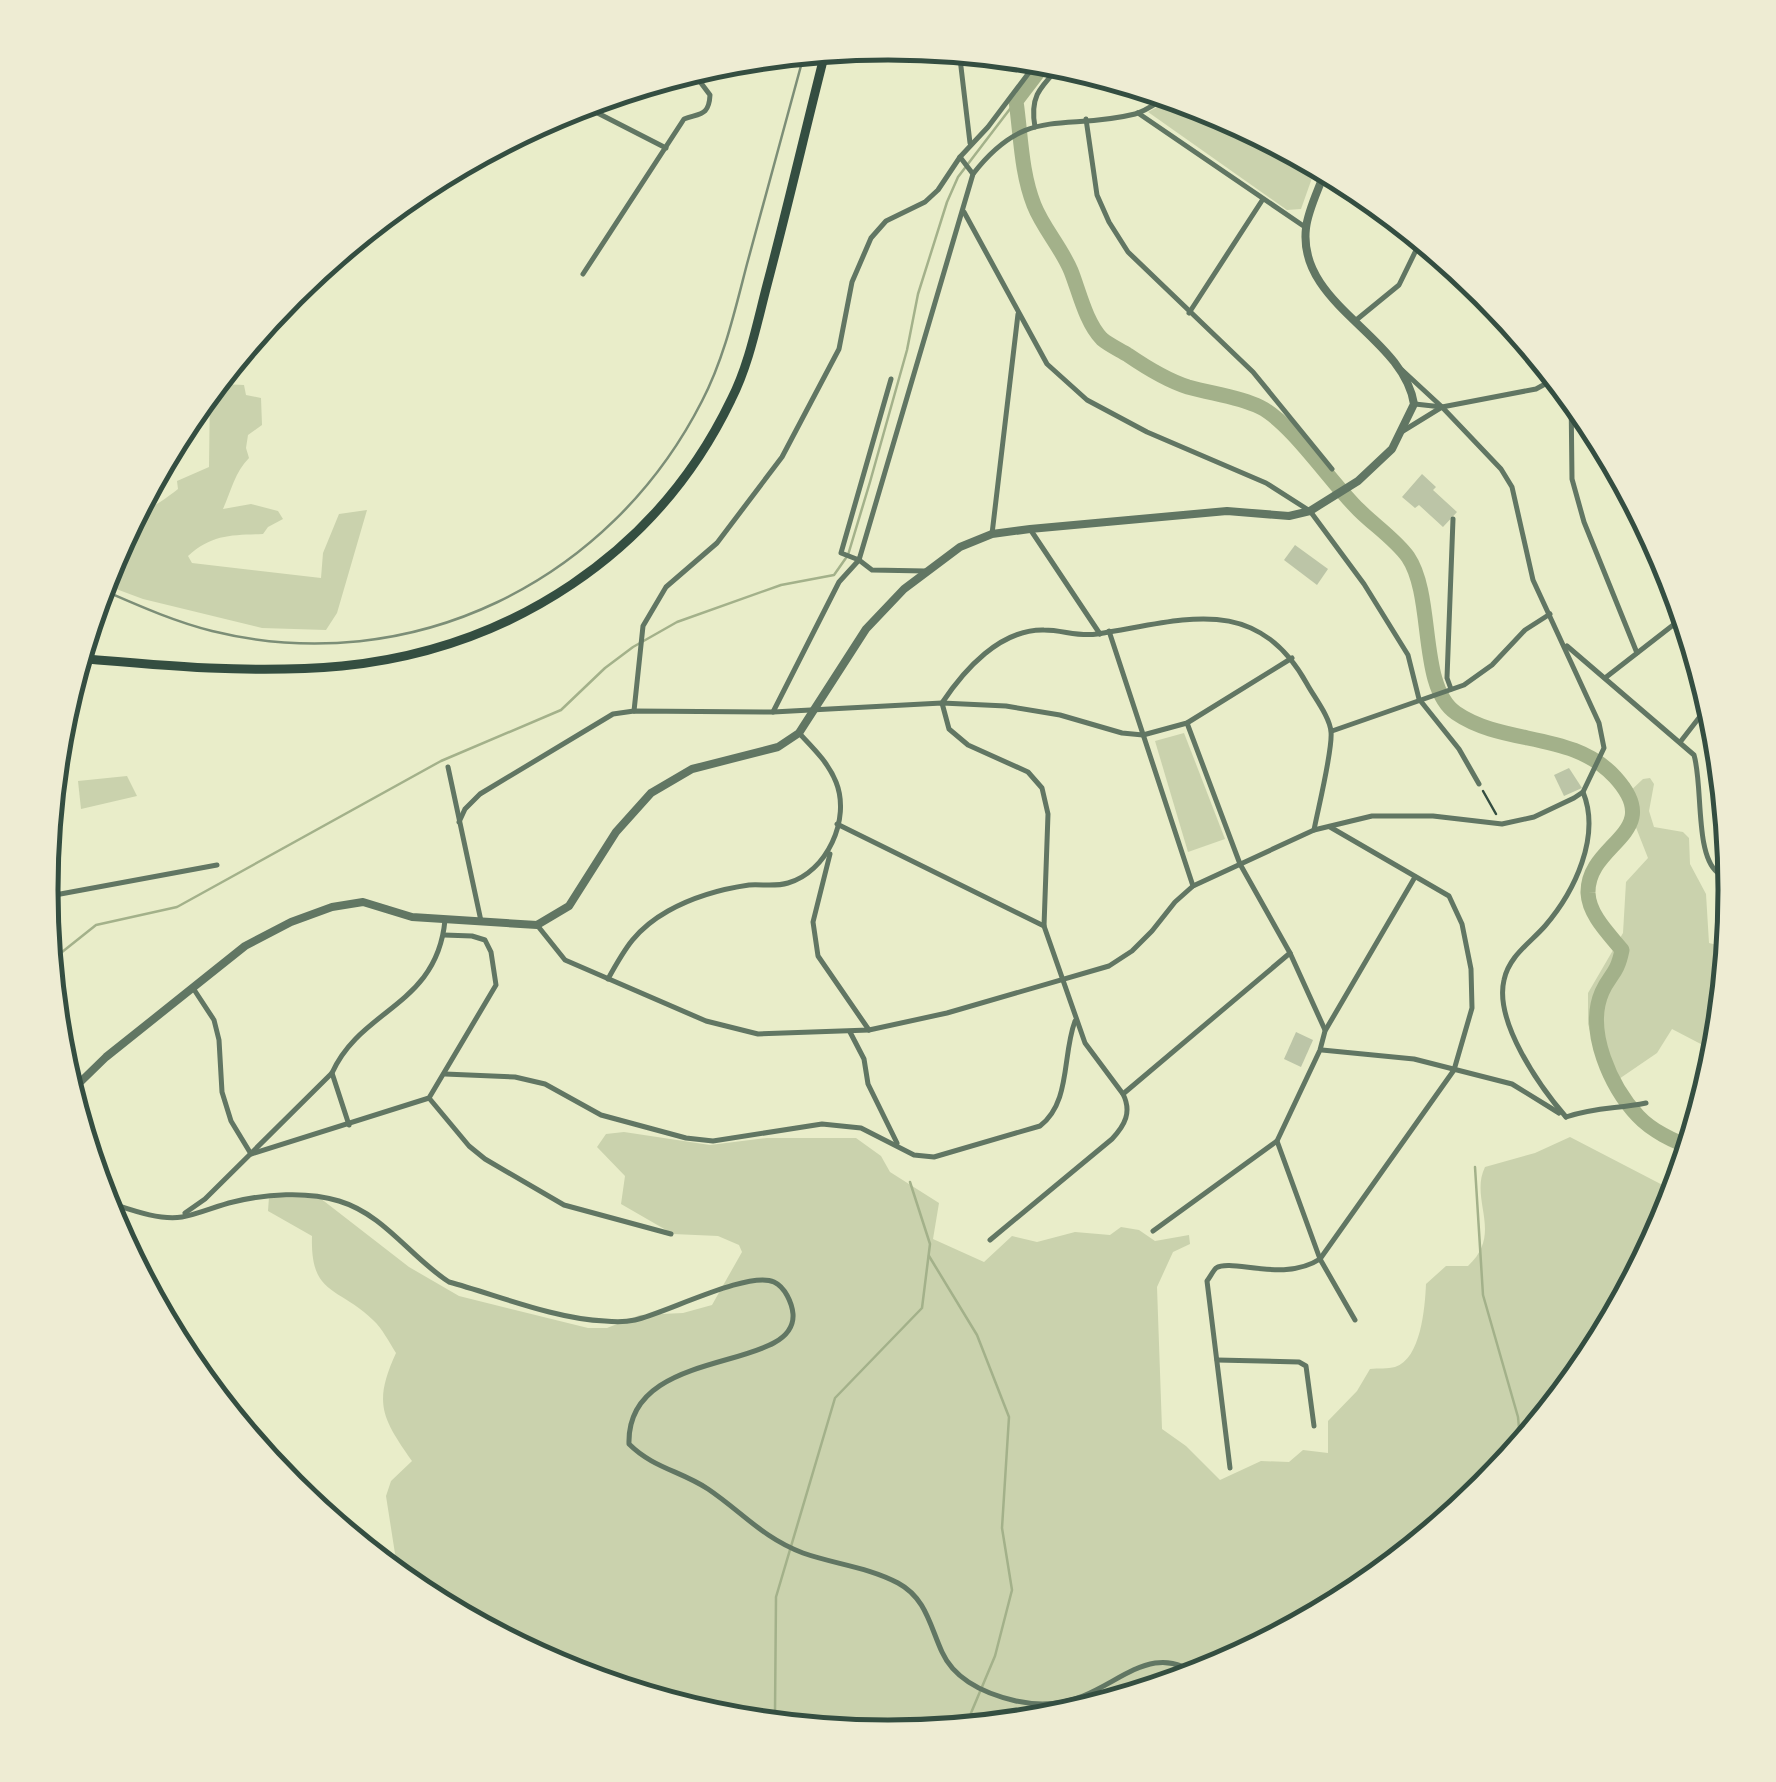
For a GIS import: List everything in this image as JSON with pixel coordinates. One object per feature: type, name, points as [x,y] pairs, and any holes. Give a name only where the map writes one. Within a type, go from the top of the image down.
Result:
[{"type":"highway","points":[[91,659],[274,669],[344,666],[422,651],[474,635],[534,608],[587,577],[666,502],[702,454],[733,397],[781,233],[823,63]]},
{"type":"street","points":[[961,64],[970,143]]},
{"type":"street","points":[[634,710],[642,626],[666,587],[717,543],[782,456],[839,349],[852,282],[870,238],[886,221],[925,202],[938,190],[970,143],[988,127],[1029,73]]},
{"type":"street","points":[[1033,128],[1031,105],[1051,76]]},
{"type":"street","points":[[583,274],[684,119],[700,116],[710,105],[710,94],[701,82]]},
{"type":"street","points":[[773,712],[840,582],[859,560],[964,212],[972,173],[1000,142],[1014,133],[1138,114],[1153,104]]},
{"type":"street","points":[[598,113],[666,148]]},
{"type":"street","points":[[1138,114],[1306,228]]},
{"type":"street","points":[[1086,119],[1098,195],[1108,222],[1128,252],[1253,372],[1332,469]]},
{"type":"street","points":[[962,159],[972,173]]},
{"type":"street","points":[[537,925],[564,960],[706,1021],[758,1034],[869,1030],[947,1013],[1109,966],[1152,931],[1174,902],[1193,886],[1314,830],[1372,816],[1433,816],[1502,824],[1534,817],[1584,792],[1604,748],[1599,723],[1533,580],[1512,488],[1500,469],[1442,406],[1393,362],[1324,286],[1311,262],[1306,228],[1321,183]]},
{"type":"street","points":[[1188,313],[1262,199]]},
{"type":"street","points":[[964,212],[1047,364],[1087,400],[1147,432],[1266,482],[1310,511],[1364,584],[1408,654],[1420,699],[1479,784]]},
{"type":"street","points":[[1354,321],[1398,285],[1416,250]]},
{"type":"street","points":[[992,534],[1018,310]]},
{"type":"street","points":[[80,1082],[106,1056],[246,946],[291,922],[341,904],[363,902],[412,917],[537,925],[569,906],[616,832],[651,793],[692,769],[778,747],[799,733],[866,629],[925,571],[960,547],[992,534],[1030,529],[1226,511],[1289,516],[1326,503],[1358,482],[1392,449],[1403,431],[1414,404],[1409,386],[1393,362]]},
{"type":"street","points":[[890,380],[841,552],[872,570],[925,571]]},
{"type":"street","points":[[1414,404],[1442,406],[1536,389],[1546,384]]},
{"type":"street","points":[[1403,431],[1442,406]]},
{"type":"street","points":[[1571,419],[1572,479],[1584,522],[1637,653]]},
{"type":"street","points":[[1451,690],[1447,678],[1453,519]]},
{"type":"street","points":[[1030,529],[1100,634]]},
{"type":"street","points":[[1332,731],[1464,685],[1492,665],[1525,630],[1550,613]]},
{"type":"street","points":[[990,1240],[1112,1139],[1124,1126],[1128,1103],[1085,1043],[1044,926],[1048,814],[1042,788],[1028,772],[968,745],[949,729],[942,703],[963,671],[1019,634],[1044,630],[1073,636],[1100,634],[1173,618],[1222,619],[1258,631],[1292,658],[1332,731],[1314,830]]},
{"type":"street","points":[[1605,678],[1674,624]]},
{"type":"street","points":[[1109,631],[1193,886]]},
{"type":"street","points":[[1564,644],[1694,754],[1706,858],[1718,872]]},
{"type":"street","points":[[459,822],[480,794],[613,714],[634,710],[773,712],[942,703],[1006,706],[1143,735],[1187,723],[1292,658]]},
{"type":"street","points":[[1682,741],[1700,716]]},
{"type":"street","points":[[1187,723],[1240,864],[1290,953],[1325,1031]]},
{"type":"street","points":[[799,733],[822,756],[837,784],[841,806],[813,922],[818,956],[869,1030]]},
{"type":"street","points":[[448,767],[482,924]]},
{"type":"street","points":[[1566,1117],[1521,1054],[1502,985],[1507,968],[1546,925],[1575,878],[1591,829],[1584,792]]},
{"type":"street","points":[[837,824],[1044,926]]},
{"type":"street","points":[[1230,1468],[1208,1281],[1214,1269],[1223,1266],[1274,1272],[1306,1268],[1320,1259],[1454,1070],[1472,1008],[1462,924],[1449,896],[1330,827]]},
{"type":"street","points":[[608,979],[633,935],[668,910],[717,890],[790,883],[830,851]]},
{"type":"street","points":[[58,895],[217,864]]},
{"type":"street","points":[[1153,1231],[1278,1141],[1325,1031],[1416,876]]},
{"type":"street","points":[[179,1218],[205,1199],[332,1073],[341,1052],[414,990],[429,973],[444,934],[445,920]]},
{"type":"street","points":[[251,1154],[429,1098],[496,985],[492,952],[485,940],[444,934]]},
{"type":"street","points":[[1123,1094],[1290,953]]},
{"type":"street","points":[[193,988],[214,1020],[220,1040],[222,1092],[231,1120],[251,1154]]},
{"type":"street","points":[[445,1074],[514,1077],[545,1084],[602,1115],[686,1138],[737,1139],[822,1124],[861,1128],[914,1155],[934,1157],[1040,1126],[1053,1116],[1060,1103],[1068,1042],[1076,1018]]},
{"type":"street","points":[[850,1031],[864,1059],[868,1084],[897,1143]]},
{"type":"street","points":[[1320,1050],[1414,1059],[1512,1084],[1566,1117],[1594,1108],[1646,1103]]},
{"type":"street","points":[[332,1073],[349,1126]]},
{"type":"street","points":[[429,1098],[484,1159],[564,1205],[671,1234]]},
{"type":"street","points":[[1278,1141],[1320,1259],[1355,1320]]},
{"type":"street","points":[[120,1205],[179,1218],[236,1201],[286,1194],[338,1200],[376,1218],[449,1282],[582,1319],[635,1320],[750,1280],[774,1282],[787,1294],[793,1316],[790,1330],[781,1340],[741,1358],[713,1361],[676,1376],[647,1395],[634,1413],[629,1430],[629,1444],[645,1460],[709,1490],[769,1538],[900,1584],[918,1599],[933,1624],[942,1653],[955,1671],[987,1691],[1050,1705],[1084,1696],[1128,1672],[1163,1661],[1184,1666]]},
{"type":"street","points":[[1217,1360],[1299,1362],[1306,1366],[1314,1426]]},
{"type":"path","points":[[1479,784],[1502,824]]},
{"type":"green space","points":[[1159,106],[1206,124],[1312,178],[1301,209],[1287,210],[1148,112]]},
{"type":"green space","points":[[230,384],[244,385],[246,395],[261,398],[262,425],[248,435],[249,458],[223,509],[251,504],[278,511],[283,519],[263,534],[214,540],[188,556],[192,563],[321,578],[323,553],[339,514],[367,510],[337,613],[326,630],[262,628],[115,589],[153,506],[178,489],[177,481],[209,467],[210,412]]},
{"type":"green space","points":[[1184,733],[1225,839],[1188,852],[1155,741]]},
{"type":"green space","points":[[127,776],[137,796],[81,809],[78,781]]},
{"type":"green space","points":[[1650,778],[1654,784],[1649,811],[1654,827],[1683,832],[1689,838],[1690,864],[1706,894],[1709,943],[1717,945],[1704,1046],[1672,1029],[1657,1053],[1616,1081],[1601,1065],[1588,1024],[1588,993],[1623,933],[1626,882],[1648,858],[1624,797],[1643,779]]},
{"type":"green space","points":[[624,1132],[710,1145],[767,1138],[856,1138],[881,1156],[890,1172],[939,1203],[933,1239],[984,1262],[1012,1236],[1037,1242],[1075,1232],[1110,1235],[1121,1227],[1139,1230],[1155,1241],[1189,1235],[1190,1244],[1173,1252],[1157,1287],[1162,1429],[1186,1446],[1220,1480],[1261,1461],[1289,1462],[1303,1450],[1328,1453],[1328,1421],[1357,1391],[1370,1369],[1395,1367],[1411,1354],[1420,1331],[1426,1284],[1446,1266],[1468,1266],[1478,1254],[1485,1229],[1481,1179],[1485,1167],[1535,1153],[1570,1137],[1664,1186],[1633,1258],[1607,1306],[1547,1397],[1512,1439],[1436,1515],[1349,1582],[1255,1636],[1206,1658],[1103,1693],[1050,1706],[942,1720],[834,1720],[726,1706],[621,1677],[521,1636],[396,1560],[386,1496],[391,1481],[412,1461],[384,1410],[385,1385],[396,1353],[373,1320],[321,1280],[312,1236],[268,1211],[269,1197],[320,1198],[409,1267],[459,1296],[588,1328],[607,1328],[640,1315],[683,1313],[712,1305],[742,1252],[739,1245],[718,1236],[673,1234],[621,1204],[625,1176],[597,1147],[606,1134]]},
{"type":"building","points":[[1422,474],[1457,512],[1443,527],[1419,505],[1415,508],[1402,497]]},
{"type":"building","points":[[1295,545],[1328,569],[1317,585],[1284,560]]},
{"type":"building","points":[[1569,768],[1582,788],[1564,796],[1554,775]]},
{"type":"building","points":[[1296,1032],[1313,1040],[1301,1067],[1284,1059]]},
{"type":"waterway","points":[[1037,74],[1016,101],[1024,167],[1034,205],[1067,262],[1096,332],[1172,381],[1260,407],[1285,426],[1359,510],[1408,557],[1422,595],[1436,683],[1456,713],[1495,730],[1579,752],[1598,762],[1629,796],[1633,812],[1629,825],[1599,861],[1588,893],[1596,916],[1622,950],[1598,1007],[1599,1041],[1610,1074],[1628,1104],[1649,1126],[1679,1142]]},
{"type":"waterway","points":[[60,954],[96,925],[177,907],[441,761],[561,710],[605,668],[677,622],[781,585],[834,575],[848,555],[907,350],[918,294],[947,202],[958,177],[1016,101]]},
{"type":"waterway","points":[[1475,1167],[1483,1295],[1519,1430]]},
{"type":"waterway","points":[[775,1713],[776,1597],[835,1398],[922,1308],[930,1244],[910,1182]]},
{"type":"waterway","points":[[929,1256],[977,1335],[1009,1417],[1002,1528],[1012,1590],[995,1656],[972,1717]]},
{"type":"railway","points":[[113,594],[212,631],[286,643],[360,641],[430,627],[497,602],[559,566],[615,520],[663,465],[710,385],[733,316],[801,66]]}]
